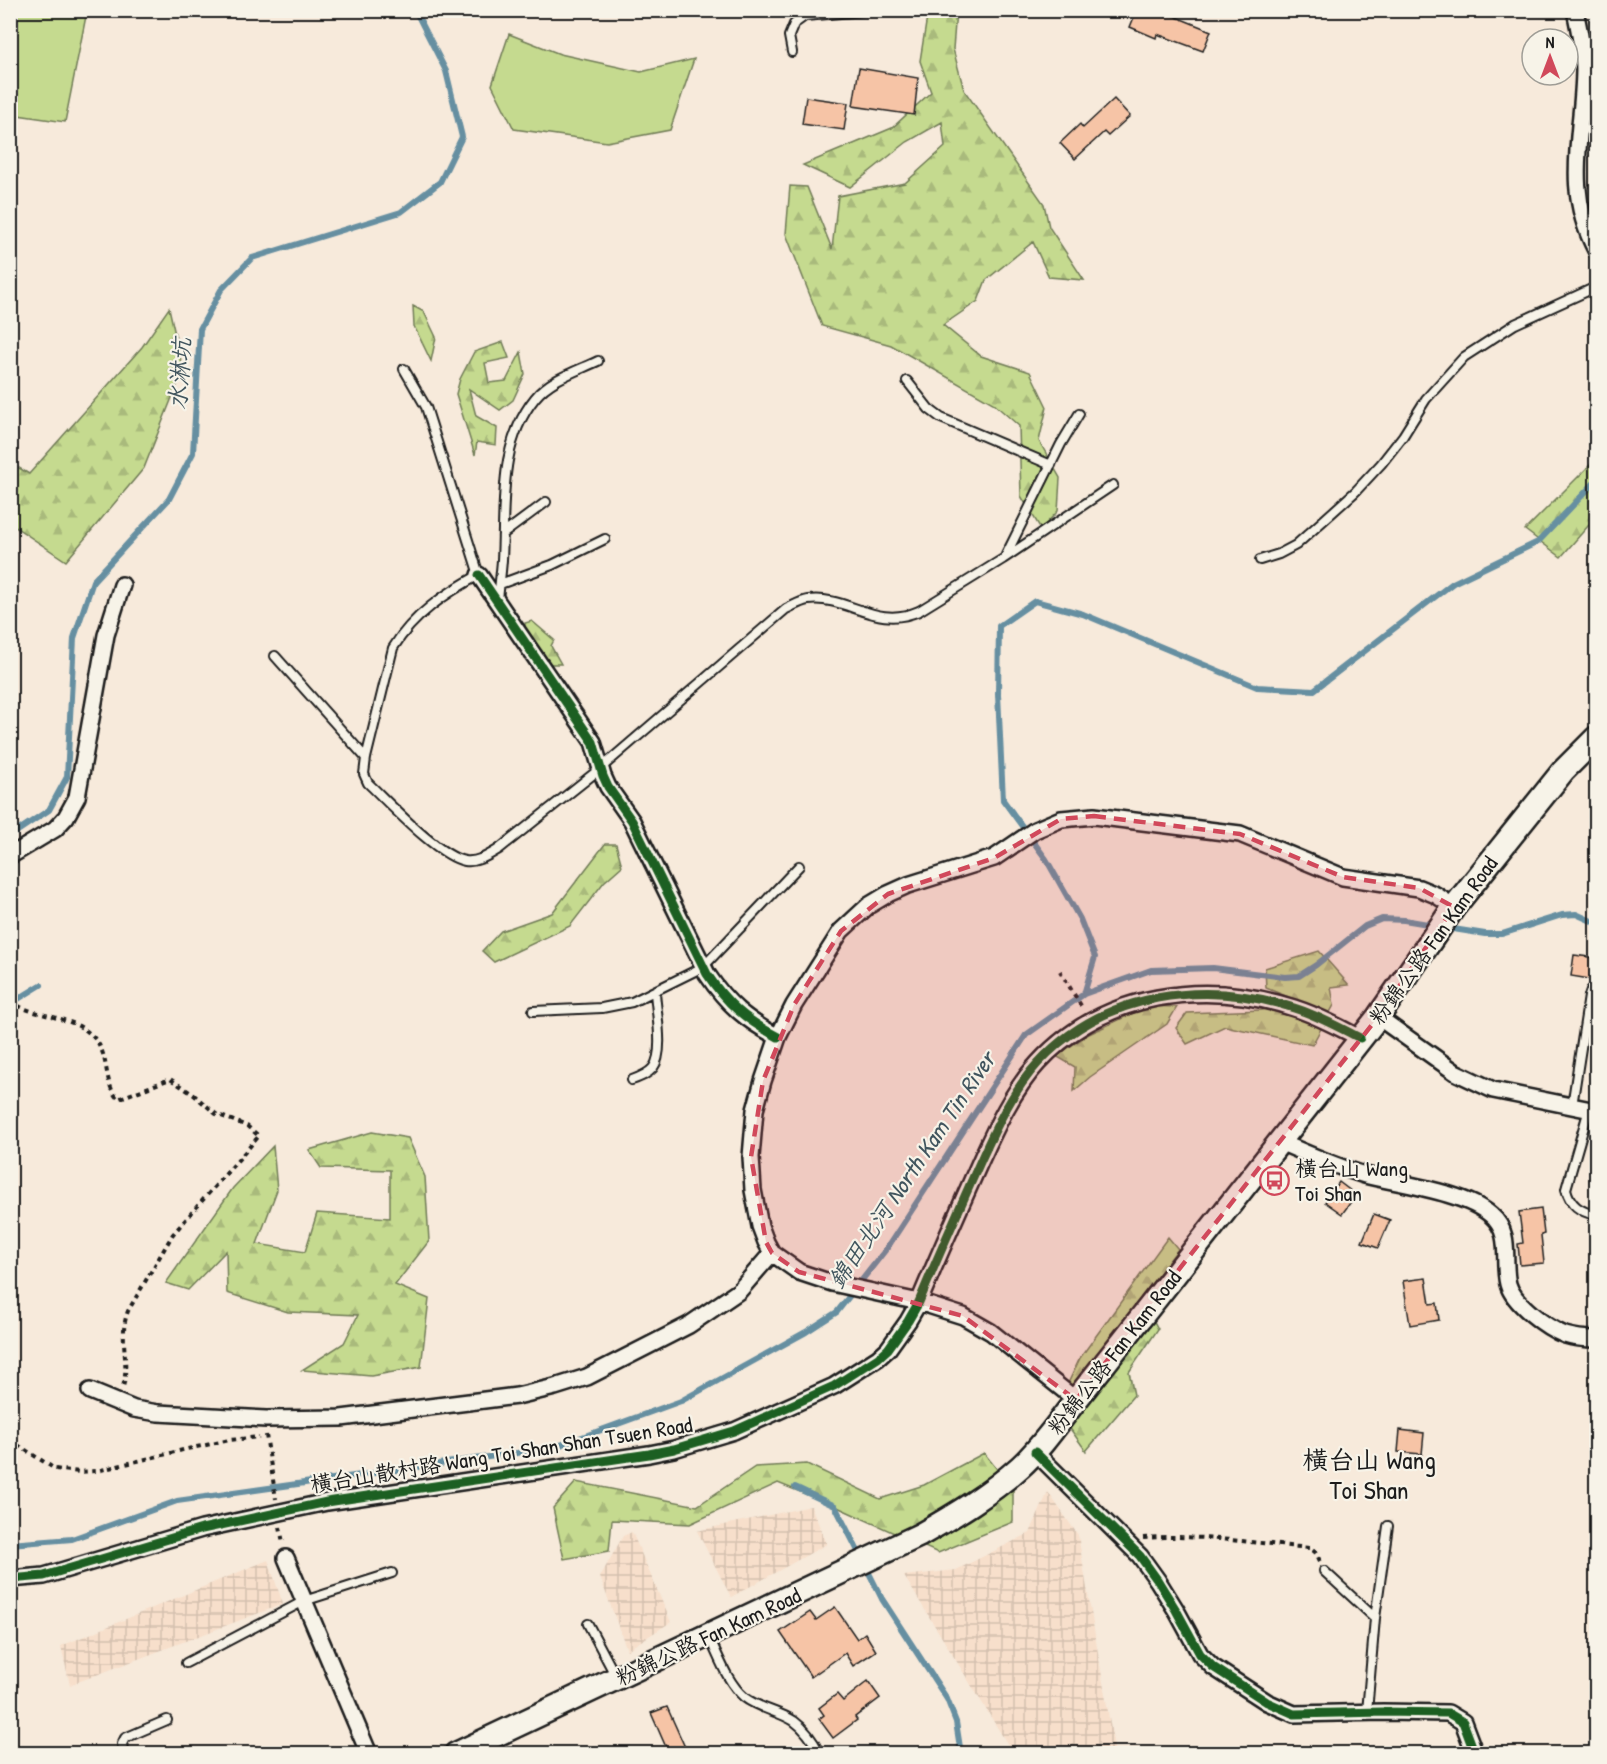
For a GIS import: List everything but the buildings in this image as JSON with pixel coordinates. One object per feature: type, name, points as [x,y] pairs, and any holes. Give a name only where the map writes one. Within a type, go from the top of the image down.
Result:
[{"type":"main road","name":"粉錦公路 Fan Kam Road","points":[[456,1754],[927,1531],[988,1493],[1021,1467],[1378,1017],[1454,907],[1563,771],[1596,738]]},
{"type":"street","points":[[1575,10],[1584,66],[1576,165],[1577,194],[1584,221],[1596,250]]},
{"type":"street","points":[[478,575],[593,742],[608,787],[632,821],[703,967],[720,994],[757,1026],[778,1037]]},
{"type":"street","points":[[10,856],[55,829],[66,817],[76,797],[106,635],[122,585]]},
{"type":"street","points":[[1076,1400],[979,1324],[963,1316],[919,1302],[799,1272],[772,1253],[760,1226],[753,1190],[751,1157],[755,1110],[762,1081],[778,1037],[841,931],[868,906],[888,894],[908,885],[994,858],[1035,830],[1061,819],[1094,816],[1240,834],[1343,877],[1419,888],[1436,895],[1454,907]]},
{"type":"street","name":"橫台山散村路 Wang Toi Shan Shan Tsuen Road","points":[[10,1579],[44,1576],[277,1507],[327,1502],[649,1454],[734,1431],[834,1386],[878,1359],[897,1338],[919,1302],[991,1140],[1018,1089],[1038,1063],[1089,1021],[1148,1000],[1180,994],[1224,993],[1295,1008],[1360,1038]]},
{"type":"street","points":[[1378,1017],[1455,1072],[1493,1090],[1593,1110]]},
{"type":"street","points":[[1280,1142],[1318,1159],[1364,1174],[1467,1201],[1486,1211],[1497,1221],[1504,1233],[1508,1285],[1520,1304],[1555,1330],[1577,1338],[1596,1339]]},
{"type":"street","points":[[90,1391],[118,1404],[159,1413],[266,1419],[341,1418],[517,1396],[587,1377],[689,1325],[739,1291],[772,1253]]},
{"type":"street","points":[[1035,1452],[1124,1539],[1158,1581],[1200,1654],[1213,1666],[1267,1702],[1294,1714],[1435,1712],[1455,1716],[1463,1722],[1467,1729],[1475,1754]]},
{"type":"street","points":[[285,1558],[369,1754]]},
{"type":"lane","points":[[792,52],[789,36],[794,24],[805,16],[876,10]]},
{"type":"lane","points":[[1260,560],[1296,545],[1355,492],[1403,436],[1425,399],[1464,357],[1515,324],[1596,287]]},
{"type":"lane","points":[[498,603],[505,471],[522,420],[536,397],[549,385],[598,361]]},
{"type":"lane","points":[[404,369],[426,407],[478,575],[450,591],[432,605],[400,636],[393,648],[364,774],[368,783],[425,837],[464,861],[485,858],[499,849],[601,768],[786,609],[800,602],[816,600],[879,616],[907,616],[919,611],[1003,559],[1113,485]]},
{"type":"lane","points":[[907,381],[929,409],[941,418],[1051,465]]},
{"type":"lane","points":[[1003,559],[1010,550],[1051,465],[1079,414]]},
{"type":"lane","points":[[503,534],[546,502]]},
{"type":"lane","points":[[500,584],[552,565],[605,539]]},
{"type":"lane","points":[[275,656],[366,758]]},
{"type":"lane","points":[[533,1011],[602,1008],[632,1002],[703,967],[799,866]]},
{"type":"lane","points":[[1572,1106],[1589,996],[1591,990],[1596,987]]},
{"type":"lane","points":[[632,1080],[652,1069],[657,1060],[659,1049],[655,992]]},
{"type":"lane","points":[[1593,1110],[1566,1189],[1569,1201],[1574,1206],[1596,1215]]},
{"type":"lane","points":[[1367,1712],[1375,1618],[1388,1526]]},
{"type":"lane","points":[[1324,1571],[1375,1618]]},
{"type":"lane","points":[[186,1663],[304,1601],[392,1573]]},
{"type":"lane","points":[[588,1624],[617,1679]]},
{"type":"lane","points":[[708,1636],[732,1682],[744,1697],[795,1722],[808,1735],[820,1754]]},
{"type":"lane","points":[[124,1754],[122,1744],[125,1738],[167,1720]]},
{"type":"path","points":[[1060,971],[1084,1012]]},
{"type":"path","points":[[10,1001],[20,1008],[78,1024],[98,1042],[106,1063],[111,1091],[118,1099],[170,1079],[216,1114],[247,1126],[259,1136],[173,1234],[128,1311],[123,1323],[122,1336],[126,1376],[118,1404]]},
{"type":"path","points":[[10,1440],[55,1469],[80,1472],[97,1471],[230,1440],[266,1436],[285,1558]]},
{"type":"path","points":[[1124,1539],[1165,1536],[1210,1538],[1310,1548],[1316,1553],[1324,1571]]},
{"type":"highlighted area","points":[[1094,816],[1240,834],[1343,877],[1419,888],[1454,907],[1378,1017],[1076,1400],[963,1316],[799,1272],[772,1253],[766,1242],[751,1157],[763,1081],[794,1005],[841,931],[888,894],[994,858],[1061,819]]},
{"type":"shaded area","points":[[1048,1492],[1078,1535],[1115,1753],[1013,1753],[904,1576],[956,1570],[1030,1533]]},
{"type":"shaded area","points":[[811,1506],[827,1544],[731,1597],[697,1531]]},
{"type":"shaded area","points":[[632,1532],[671,1622],[627,1650],[600,1577],[623,1536]]},
{"type":"shaded area","points":[[268,1560],[283,1604],[70,1685],[61,1646]]},
{"type":"green space","points":[[11,10],[87,11],[65,122],[11,114]]},
{"type":"green space","points":[[928,11],[956,11],[953,49],[964,90],[1044,204],[1049,227],[1084,280],[1049,277],[1033,242],[986,280],[978,301],[943,325],[981,356],[1030,372],[1047,407],[1039,441],[1060,478],[1058,511],[1041,529],[1021,496],[1019,426],[993,403],[891,345],[822,326],[786,234],[790,186],[807,187],[832,249],[838,196],[905,183],[945,147],[942,122],[907,142],[850,187],[803,165],[892,128],[931,92],[920,61]]},
{"type":"green space","points":[[509,34],[560,54],[641,72],[694,59],[670,130],[607,142],[514,129],[492,85]]},
{"type":"green space","points":[[413,306],[424,312],[436,337],[431,361],[414,326]]},
{"type":"green space","points":[[169,308],[183,370],[144,468],[66,561],[11,524],[11,463],[29,474],[142,347]]},
{"type":"green space","points":[[503,342],[509,358],[485,363],[489,383],[506,381],[521,352],[525,374],[513,400],[500,410],[469,389],[476,416],[497,428],[496,445],[477,442],[475,455],[456,394],[460,379],[474,352]]},
{"type":"green space","points":[[1596,459],[1596,517],[1561,557],[1525,530]]},
{"type":"green space","points":[[532,621],[554,640],[551,646],[561,664],[549,664],[525,643],[525,623]]},
{"type":"green space","points":[[605,844],[616,844],[622,866],[604,882],[570,926],[494,962],[482,951],[501,931],[552,913]]},
{"type":"green space","points":[[1319,951],[1349,985],[1331,987],[1334,1005],[1312,1045],[1225,1026],[1187,1044],[1176,1028],[1187,1013],[1262,1010],[1291,998],[1266,988],[1265,968]]},
{"type":"green space","points":[[1148,1006],[1177,1007],[1167,1024],[1090,1077],[1074,1091],[1075,1067],[1056,1056],[1089,1034]]},
{"type":"green space","points":[[372,1132],[408,1138],[425,1177],[429,1241],[395,1285],[429,1299],[421,1367],[371,1376],[302,1370],[344,1343],[358,1315],[288,1312],[227,1293],[226,1251],[188,1290],[166,1283],[233,1188],[273,1146],[277,1190],[257,1244],[305,1252],[317,1213],[390,1218],[390,1170],[321,1168],[309,1150]]},
{"type":"green space","points":[[1168,1237],[1178,1249],[1141,1297],[1158,1329],[1129,1372],[1134,1395],[1086,1451],[1056,1409],[1080,1358]]},
{"type":"green space","points":[[984,1453],[1013,1489],[1013,1522],[938,1553],[778,1483],[690,1524],[612,1520],[609,1551],[564,1559],[553,1508],[576,1482],[697,1506],[755,1467],[807,1464],[880,1499],[924,1485]]},
{"type":"waterway","name":"水淋坑","points":[[10,836],[49,810],[67,777],[74,638],[93,581],[169,499],[193,453],[200,329],[221,290],[252,258],[401,212],[440,182],[462,137],[446,71],[415,10]]},
{"type":"waterway","points":[[1084,994],[1095,957],[1080,919],[1046,859],[1003,800],[998,694],[999,626],[1035,601],[1083,614],[1257,687],[1314,690],[1453,583],[1538,542],[1596,481]]},
{"type":"waterway","points":[[1447,928],[1485,934],[1502,934],[1562,915],[1576,914],[1596,923]]},
{"type":"waterway","name":"錦田北河 North Kam Tin River","points":[[10,1544],[72,1539],[177,1501],[552,1448],[681,1401],[806,1332],[837,1312],[887,1248],[1026,1035],[1084,994],[1151,970],[1213,968],[1285,977],[1299,976],[1365,926],[1382,919],[1434,925]]},
{"type":"waterway","points":[[10,1004],[41,985]]},
{"type":"waterway","points":[[795,1487],[835,1506],[861,1557]]},
{"type":"waterway","points":[[866,1567],[882,1599],[947,1699],[956,1722],[961,1754]]},
{"type":"cycle path","points":[[479,575],[593,742],[608,787],[632,821],[707,974],[738,1010],[778,1037]]},
{"type":"cycle path","points":[[10,1579],[44,1576],[202,1529],[327,1502],[649,1454],[734,1431],[834,1386],[888,1349],[919,1302],[987,1147],[1013,1097],[1038,1063],[1064,1039],[1093,1020],[1124,1007],[1157,998],[1191,994],[1226,994],[1260,999],[1294,1008],[1360,1038]]},
{"type":"cycle path","points":[[1035,1452],[1140,1556],[1176,1610],[1200,1654],[1213,1667],[1267,1702],[1294,1714],[1448,1713],[1463,1722],[1475,1754]]},
{"type":"place","name":"橫台山 Wang Toi Shan","points":[[1274,1181]]},
{"type":"district","name":"橫台山 Wang Toi Shan","points":[[1369,1475]]}]
